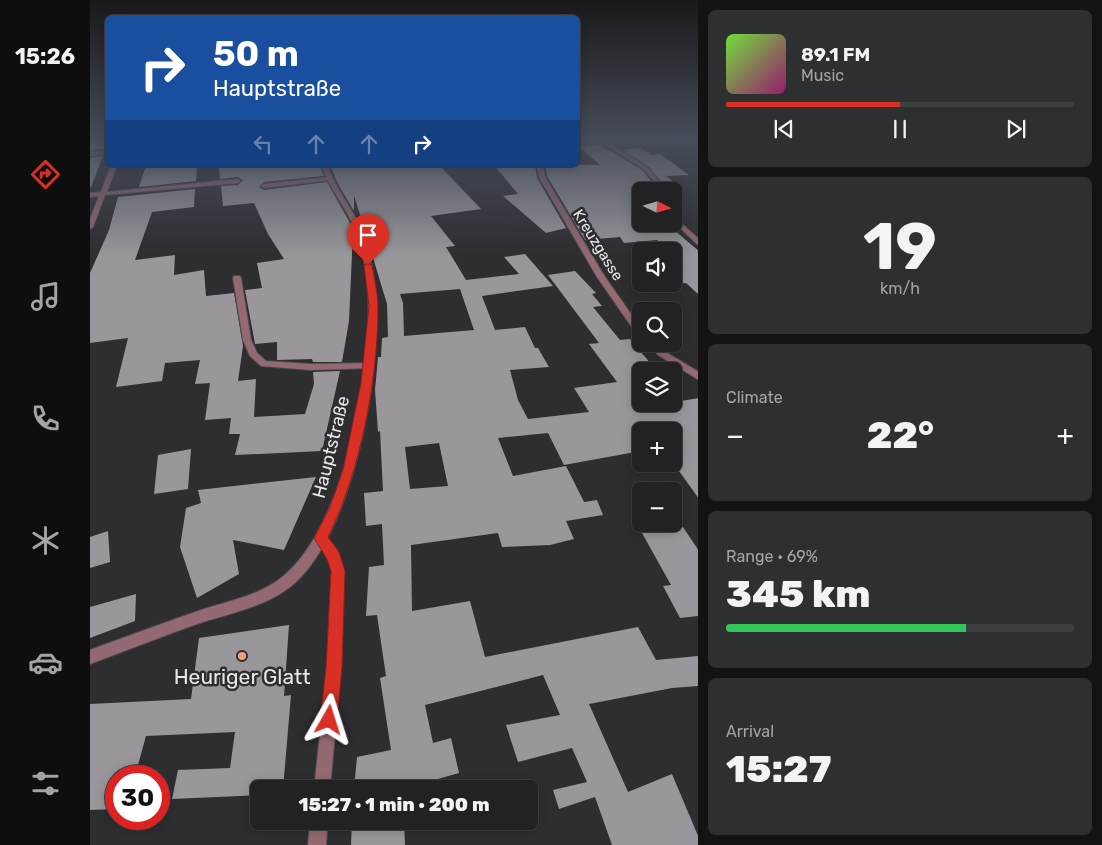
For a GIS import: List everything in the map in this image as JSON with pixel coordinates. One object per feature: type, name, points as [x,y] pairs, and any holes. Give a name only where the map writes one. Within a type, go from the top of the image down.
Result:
[{"type":"street","points":[[90,226],[109,178]]},
{"type":"street","name":"Kreuzgasse","points":[[543,178],[601,277],[632,321]]},
{"type":"street","points":[[264,186],[329,179]]},
{"type":"street","name":"Hauptstraße","points":[[90,657],[202,616],[263,597],[298,573],[321,538],[336,508],[349,470],[370,366],[374,306],[365,252],[351,216],[329,179]]},
{"type":"street","points":[[90,196],[238,181]]},
{"type":"street","points":[[682,227],[698,244]]},
{"type":"street","points":[[237,278],[247,340],[253,354],[264,364],[311,367],[370,366]]},
{"type":"street","points":[[660,352],[698,377]]},
{"type":"street","points":[[321,538],[334,556],[338,571],[334,668],[323,780]]},
{"type":"street","points":[[316,845],[318,830]]},
{"type":"building","points":[[90,178],[94,178],[91,187]]},
{"type":"building","points":[[142,178],[196,178],[196,181],[139,187]]},
{"type":"building","points":[[240,178],[300,178],[264,182],[259,187],[264,190],[327,182],[349,221],[353,231],[349,321],[342,362],[313,362],[312,359],[277,360],[277,342],[255,344],[245,290],[262,288],[257,263],[284,259],[268,234],[254,203],[223,206],[221,186],[238,185],[243,180]]},
{"type":"building","points":[[336,178],[452,178],[481,209],[431,216],[455,246],[446,247],[466,280],[519,274],[504,257],[525,254],[553,286],[482,296],[495,330],[525,327],[535,348],[538,348],[549,367],[510,370],[518,400],[528,419],[589,412],[574,388],[617,382],[589,344],[599,343],[548,275],[575,271],[596,293],[592,294],[602,306],[593,307],[620,340],[630,339],[632,341],[632,352],[641,352],[649,362],[632,362],[632,412],[682,412],[682,401],[698,398],[698,498],[680,472],[682,472],[682,422],[632,422],[632,453],[564,465],[548,433],[498,438],[513,476],[566,466],[584,502],[597,500],[603,515],[566,521],[574,539],[550,545],[502,547],[498,533],[411,545],[412,611],[470,601],[485,657],[638,627],[656,660],[698,656],[698,686],[672,688],[589,704],[628,792],[672,774],[698,836],[698,845],[612,845],[595,797],[559,809],[553,790],[587,782],[572,748],[518,762],[506,725],[560,715],[543,675],[425,705],[433,743],[451,738],[459,773],[434,780],[355,780],[357,757],[391,750],[380,678],[386,676],[377,615],[366,616],[369,567],[384,565],[382,524],[366,526],[364,493],[383,491],[380,431],[378,432],[375,390],[378,357],[381,357],[382,338],[388,337],[387,304],[354,195],[354,211]],"holes":[[[460,289],[474,330],[404,336],[403,303],[400,294]],[[439,443],[448,486],[410,489],[405,447]]]},
{"type":"building","points":[[505,178],[537,178],[566,228],[546,233],[503,196],[518,194]]},
{"type":"building","points":[[548,178],[649,178],[652,182],[632,182],[632,232],[676,232],[698,250],[698,294],[686,283],[682,283],[682,242],[659,242],[657,240],[624,243],[620,237],[585,240]]},
{"type":"building","points":[[658,178],[669,178],[674,182],[661,182]]},
{"type":"building","points":[[195,189],[194,207],[152,212],[135,260],[175,255],[174,275],[204,270],[206,296],[234,293],[243,346],[238,381],[256,379],[254,417],[305,414],[314,384],[313,372],[340,371],[322,451],[235,455],[240,434],[229,434],[231,418],[205,420],[210,383],[195,384],[200,360],[165,363],[162,381],[116,387],[128,338],[90,343],[90,273],[109,230],[118,197]]},
{"type":"building","points":[[191,449],[188,489],[154,494],[158,455]]},
{"type":"building","points":[[316,477],[284,550],[233,540],[239,574],[197,598],[180,547],[186,508],[201,503],[198,490]]},
{"type":"building","points":[[683,527],[698,550],[698,616],[680,618],[663,586],[671,585],[642,533],[682,532]]},
{"type":"building","points":[[108,531],[110,562],[90,568],[90,537]]},
{"type":"building","points":[[136,594],[135,621],[90,638],[90,607]]},
{"type":"building","points":[[289,625],[284,696],[291,695],[284,780],[250,780],[250,795],[172,799],[178,770],[230,768],[235,732],[146,736],[138,765],[105,765],[105,809],[90,810],[90,704],[191,699],[199,638]]},
{"type":"building","points":[[352,830],[404,830],[405,845],[351,845]]},
{"type":"place","name":"Heuriger Glatt","points":[[242,656]]},
{"type":"route","points":[[329,720],[334,668],[338,571],[334,556],[321,538],[336,508],[349,470],[370,366],[374,306],[368,265]]}]
